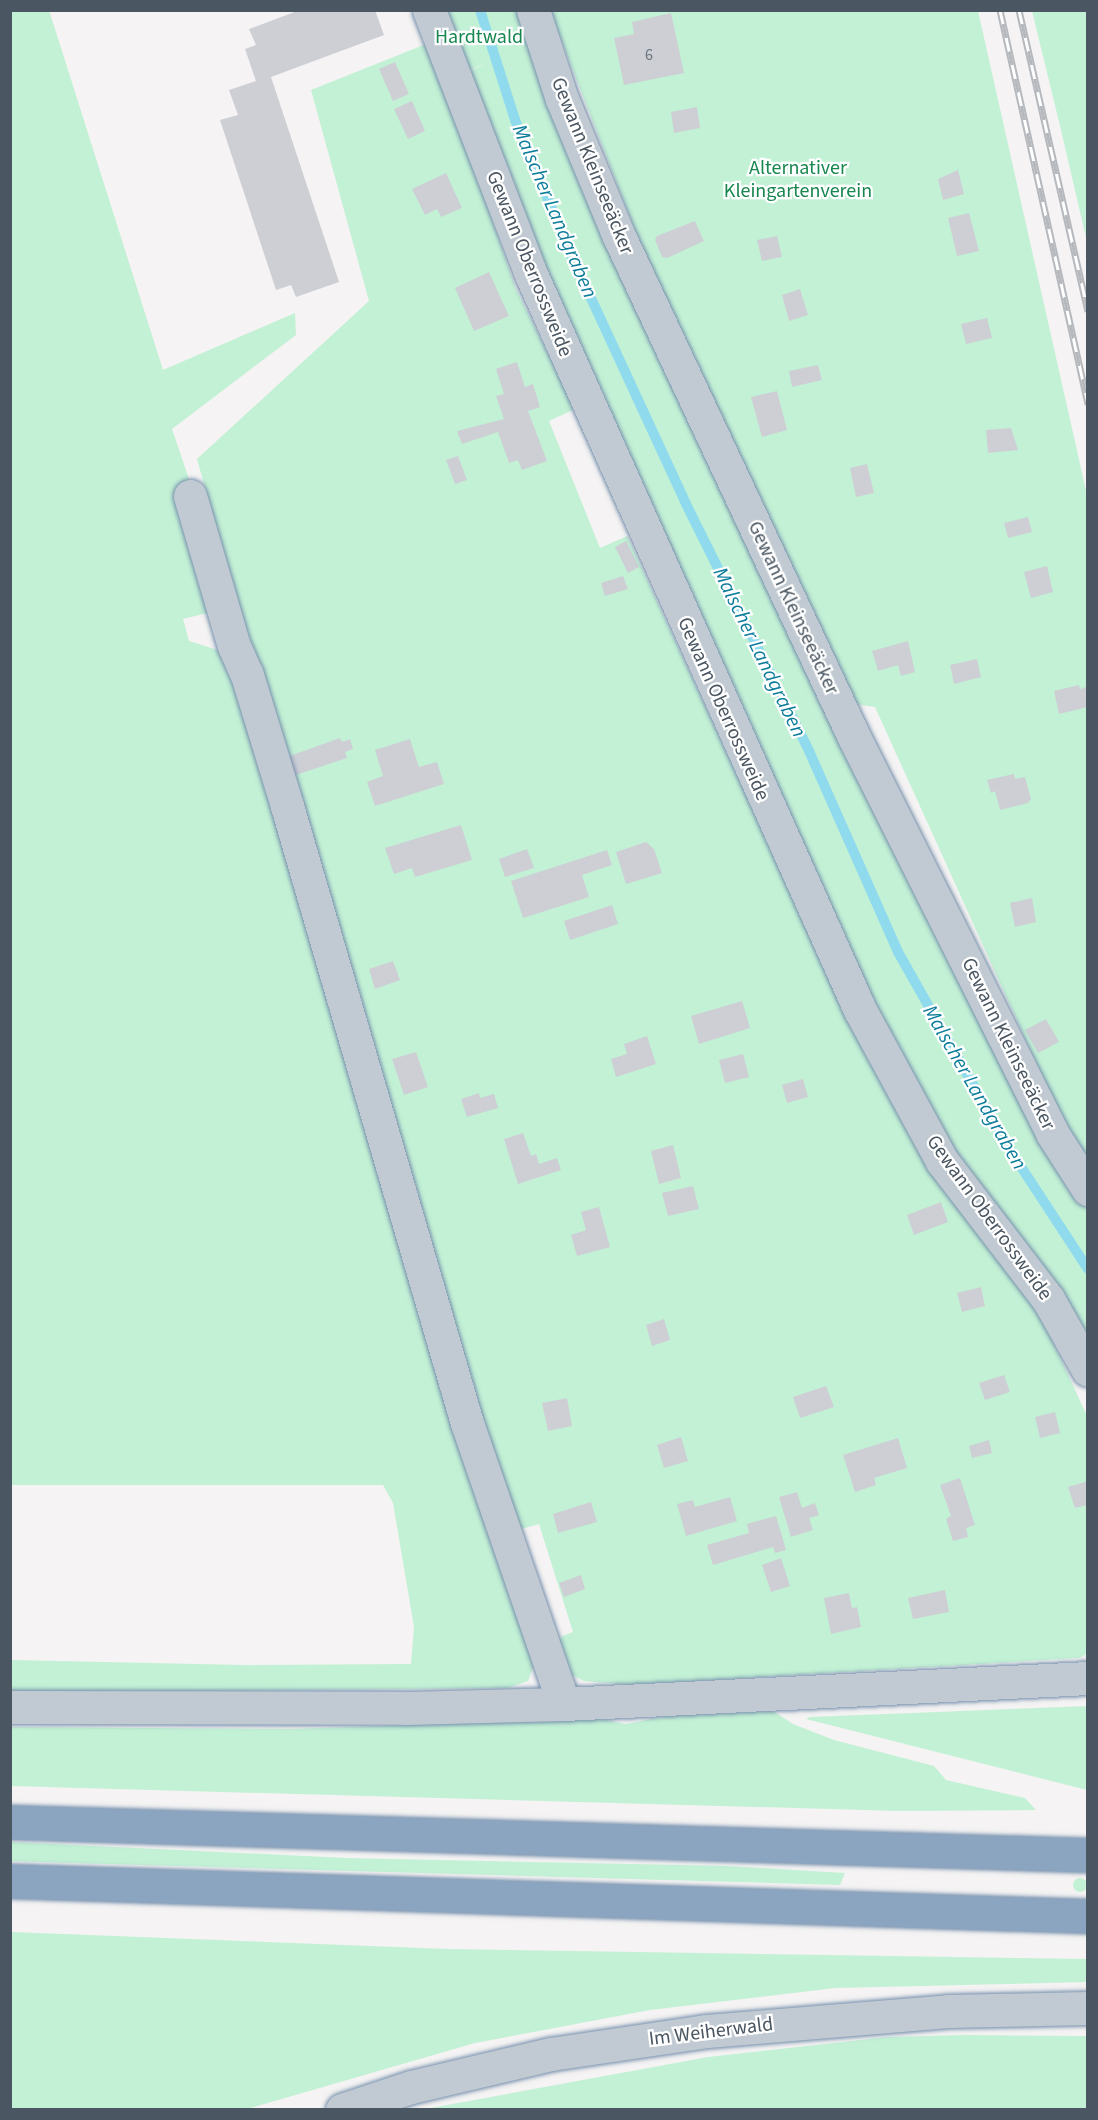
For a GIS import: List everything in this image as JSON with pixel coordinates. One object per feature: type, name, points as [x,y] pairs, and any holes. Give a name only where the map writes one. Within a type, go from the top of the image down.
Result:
[{"type":"highway","points":[[10,1822],[1088,1855]]},
{"type":"highway","points":[[10,1881],[1088,1916]]},
{"type":"street","name":"Gewann Oberrossweide","points":[[429,10],[530,272],[860,1010],[942,1161],[1048,1299],[1088,1370]]},
{"type":"street","name":"Gewann Kleinseeäcker","points":[[533,10],[562,99],[617,232],[848,724],[1052,1132],[1088,1189]]},
{"type":"street","points":[[190,496],[234,646],[248,675],[467,1423],[564,1704]]},
{"type":"street","points":[[10,1707],[405,1708],[564,1704],[1088,1678]]},
{"type":"street","name":"Im Weiherwald","points":[[342,2109],[411,2087],[551,2054],[708,2031],[937,2012],[1088,2008]]},
{"type":"green space","points":[[49,10],[163,370],[295,313],[296,335],[172,429],[192,488],[207,613],[183,619],[189,641],[221,651],[231,659],[535,1662],[528,1681],[508,1688],[11,1693],[11,1660],[243,1665],[411,1664],[414,1627],[393,1503],[383,1485],[11,1485],[10,11]]},
{"type":"green space","name":"Hardtwald","points":[[440,11],[521,11],[1087,1210],[1087,1344],[923,1104],[722,683],[464,74],[488,62],[463,73]]},
{"type":"green space","name":"Alternativer Kleingartenverein","points":[[550,11],[978,11],[1087,495],[1087,1163],[1064,1124],[875,707],[849,703],[691,374]]},
{"type":"green space","points":[[1032,11],[1087,11],[1087,242],[1061,130]]},
{"type":"green space","points":[[431,42],[516,289],[575,409],[549,421],[600,548],[627,536],[847,1015],[1037,1307],[1087,1416],[1087,1654],[1079,1658],[631,1685],[584,1681],[565,1671],[558,1643],[562,1636],[573,1632],[539,1524],[514,1531],[333,942],[197,459],[369,301],[311,90]]},
{"type":"green space","points":[[1087,1706],[1087,1790],[806,1719],[810,1717]]},
{"type":"green space","points":[[773,1711],[793,1724],[834,1740],[934,1766],[946,1780],[1025,1798],[1036,1810],[900,1811],[11,1786],[11,1727],[291,1729],[601,1719],[626,1724],[667,1716]]},
{"type":"green space","points":[[11,1842],[347,1858],[728,1866],[845,1873],[840,1885],[11,1861]]},
{"type":"green space","points":[[1077,1878],[1083,1878],[1087,1885],[1083,1892],[1077,1892],[1073,1888],[1073,1882]]},
{"type":"green space","points":[[11,1932],[447,1949],[1087,1959],[1088,1982],[835,1988],[650,2010],[475,2043],[247,2109],[11,2110]]},
{"type":"green space","points":[[1087,2036],[1087,2109],[425,2109],[708,2057],[888,2037]]},
{"type":"building","points":[[300,10],[375,10],[384,35],[271,77],[339,282],[296,297],[291,285],[276,290],[220,120],[238,115],[229,90],[256,81],[245,49],[256,45],[249,29]]},
{"type":"building","points":[[671,13],[684,73],[624,85],[614,38],[634,34],[632,22]]},
{"type":"building","points":[[395,62],[409,94],[393,101],[379,69]]},
{"type":"building","points":[[412,101],[425,131],[408,139],[394,109]]},
{"type":"building","points":[[697,107],[700,128],[674,133],[671,112]]},
{"type":"building","points":[[958,170],[964,194],[943,200],[938,179]]},
{"type":"building","points":[[446,173],[462,208],[441,217],[437,209],[425,215],[412,189]]},
{"type":"building","points":[[969,213],[979,251],[957,256],[948,218]]},
{"type":"building","points":[[695,221],[704,241],[667,258],[662,257],[655,240],[657,236]]},
{"type":"building","points":[[777,236],[782,257],[762,261],[757,240]]},
{"type":"building","points":[[489,272],[509,316],[474,331],[455,288]]},
{"type":"building","points":[[800,289],[808,315],[789,321],[782,295]]},
{"type":"building","points":[[987,318],[992,338],[966,344],[961,324]]},
{"type":"building","points":[[517,362],[525,387],[533,384],[540,407],[528,411],[547,461],[522,470],[518,460],[509,463],[498,432],[462,444],[457,431],[504,419],[496,396],[504,394],[496,369]]},
{"type":"building","points":[[818,365],[822,380],[792,387],[789,371]]},
{"type":"building","points":[[777,391],[787,430],[762,437],[751,397]]},
{"type":"building","points":[[1011,428],[1018,450],[988,453],[986,430]]},
{"type":"building","points":[[458,456],[467,480],[455,484],[446,460]]},
{"type":"building","points":[[867,464],[874,493],[856,497],[850,468]]},
{"type":"building","points":[[1028,517],[1032,532],[1008,538],[1004,523]]},
{"type":"building","points":[[626,541],[639,567],[628,573],[615,547]]},
{"type":"building","points":[[1047,566],[1053,592],[1031,598],[1024,572]]},
{"type":"building","points":[[623,576],[628,589],[605,596],[601,583]]},
{"type":"building","points":[[908,641],[915,672],[901,676],[898,665],[878,671],[872,651]]},
{"type":"building","points":[[977,659],[981,677],[954,684],[950,665]]},
{"type":"building","points":[[1079,685],[1080,689],[1086,687],[1088,707],[1059,714],[1054,691]]},
{"type":"building","points":[[340,738],[342,742],[350,739],[353,749],[345,752],[347,758],[290,777],[284,758]]},
{"type":"building","points":[[410,739],[419,767],[437,762],[444,784],[375,806],[367,782],[383,776],[375,750]]},
{"type":"building","points":[[1014,774],[1015,779],[1025,777],[1031,799],[1028,803],[1000,810],[995,791],[991,793],[987,780]]},
{"type":"building","points":[[461,825],[472,860],[415,877],[412,868],[394,874],[385,848]]},
{"type":"building","points":[[646,842],[654,849],[662,873],[626,884],[616,852]]},
{"type":"building","points":[[527,849],[534,868],[505,877],[499,859]]},
{"type":"building","points":[[607,850],[612,865],[582,875],[589,897],[523,918],[511,881]]},
{"type":"building","points":[[1032,898],[1036,922],[1015,927],[1010,903]]},
{"type":"building","points":[[612,905],[618,924],[570,940],[564,921]]},
{"type":"building","points":[[393,961],[400,980],[375,989],[369,969]]},
{"type":"building","points":[[742,1001],[750,1028],[699,1044],[691,1016]]},
{"type":"building","points":[[1046,1019],[1059,1042],[1038,1053],[1025,1030]]},
{"type":"building","points":[[647,1036],[656,1064],[616,1077],[611,1059],[627,1054],[624,1044]]},
{"type":"building","points":[[416,1052],[428,1087],[404,1095],[392,1059]]},
{"type":"building","points":[[743,1054],[749,1077],[725,1083],[719,1060]]},
{"type":"building","points":[[803,1079],[808,1097],[787,1103],[782,1085]]},
{"type":"building","points":[[479,1093],[480,1098],[494,1094],[498,1108],[467,1117],[461,1099]]},
{"type":"building","points":[[523,1133],[531,1156],[536,1154],[539,1164],[557,1158],[561,1170],[518,1184],[504,1139]]},
{"type":"building","points":[[673,1145],[681,1178],[659,1184],[651,1151]]},
{"type":"building","points":[[693,1186],[699,1209],[668,1216],[662,1193]]},
{"type":"building","points":[[941,1202],[948,1222],[914,1235],[907,1215]]},
{"type":"building","points":[[599,1207],[610,1247],[577,1256],[571,1235],[586,1230],[581,1212]]},
{"type":"building","points":[[981,1287],[985,1306],[962,1312],[957,1293]]},
{"type":"building","points":[[664,1319],[670,1340],[652,1346],[646,1325]]},
{"type":"building","points":[[1004,1375],[1010,1392],[985,1400],[979,1383]]},
{"type":"building","points":[[826,1386],[834,1407],[800,1418],[793,1397]]},
{"type":"building","points":[[567,1398],[572,1426],[548,1431],[542,1403]]},
{"type":"building","points":[[1055,1412],[1060,1433],[1040,1438],[1035,1417]]},
{"type":"building","points":[[681,1437],[688,1461],[664,1468],[657,1445]]},
{"type":"building","points":[[898,1438],[907,1468],[874,1478],[876,1485],[855,1492],[843,1455]]},
{"type":"building","points":[[989,1440],[992,1453],[972,1458],[969,1446]]},
{"type":"building","points":[[960,1478],[975,1525],[966,1528],[968,1537],[953,1541],[946,1519],[951,1516],[940,1485]]},
{"type":"building","points":[[1088,1481],[1088,1505],[1075,1508],[1068,1487]]},
{"type":"building","points":[[797,1492],[802,1508],[815,1503],[819,1515],[809,1518],[813,1530],[791,1537],[779,1497]]},
{"type":"building","points":[[730,1497],[737,1521],[686,1536],[677,1504],[693,1500],[695,1507]]},
{"type":"building","points":[[591,1502],[597,1522],[558,1533],[553,1514]]},
{"type":"building","points":[[776,1516],[786,1550],[775,1553],[773,1547],[713,1565],[707,1545],[749,1533],[747,1524]]},
{"type":"building","points":[[781,1558],[790,1586],[771,1592],[762,1565]]},
{"type":"building","points":[[581,1575],[585,1589],[564,1597],[559,1583]]},
{"type":"building","points":[[945,1590],[949,1612],[913,1619],[908,1598]]},
{"type":"building","points":[[849,1593],[852,1608],[857,1607],[861,1627],[831,1634],[824,1598]]},
{"type":"waterway","name":"Malscher Landgraben","points":[[480,10],[515,120],[572,257],[686,504],[809,751],[898,952],[1010,1150],[1088,1269]]},
{"type":"railway","points":[[1000,10],[1088,404]]},
{"type":"railway","points":[[1019,10],[1088,311]]}]
